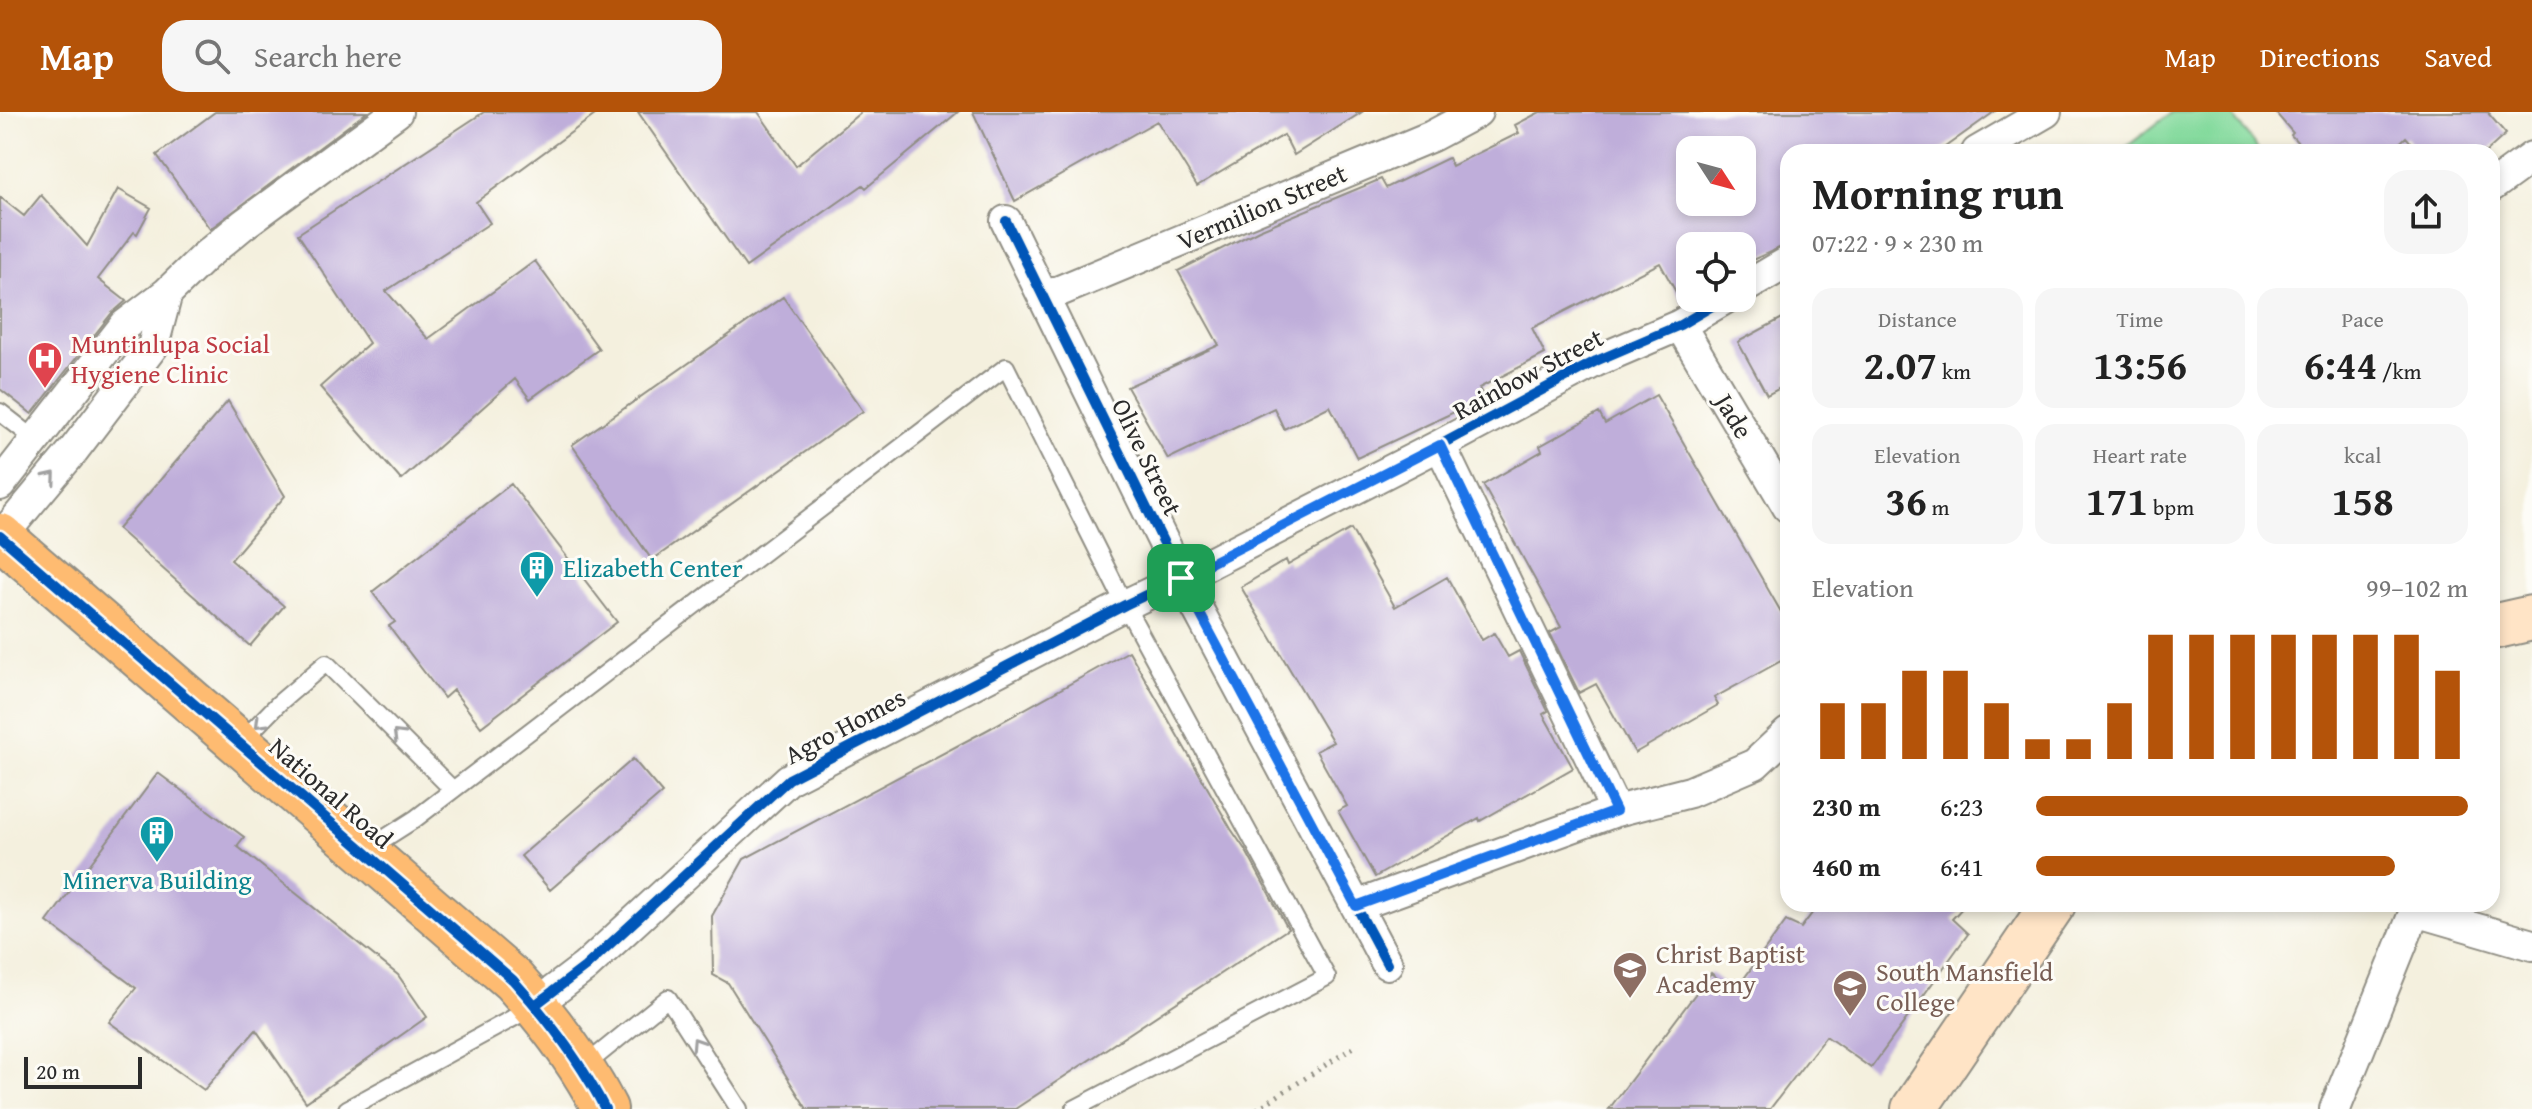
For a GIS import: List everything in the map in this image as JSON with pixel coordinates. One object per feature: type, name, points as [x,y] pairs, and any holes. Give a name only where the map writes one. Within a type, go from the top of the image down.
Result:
[{"type":"highway","name":"National Road","points":[[1,536],[488,958],[535,1005],[581,1068],[605,1109]]},
{"type":"street","points":[[0,485],[125,325],[167,293],[244,224],[397,112]]},
{"type":"street","name":"Vermilion Street","points":[[1045,297],[1432,136],[1477,112]]},
{"type":"street","points":[[1991,144],[2046,112]]},
{"type":"street","points":[[2500,180],[2532,157]]},
{"type":"street","name":"Olive Street","points":[[1006,221],[1181,578],[1387,964]]},
{"type":"street","points":[[1756,281],[1780,267]]},
{"type":"street","points":[[1,536],[73,451],[153,346],[167,293]]},
{"type":"street","name":"Rainbow Street","points":[[1181,578],[1596,361],[1680,325],[1702,312]]},
{"type":"street","name":"Jade","points":[[1680,325],[1780,494]]},
{"type":"street","points":[[1440,445],[1616,811]]},
{"type":"street","name":"Agro Homes","points":[[535,1005],[585,967],[789,779],[1181,578]]},
{"type":"street","points":[[2500,625],[2532,618]]},
{"type":"street","points":[[1356,906],[1616,811],[1690,792],[1755,764],[1780,741]]},
{"type":"street","points":[[1914,1109],[2048,912]]},
{"type":"street","points":[[2335,1109],[2415,912]]},
{"type":"street","points":[[2418,912],[2532,945]]},
{"type":"lane","points":[[365,851],[415,819],[1006,367],[1125,605],[1327,977],[1074,1109]]},
{"type":"lane","points":[[0,412],[36,440]]},
{"type":"lane","points":[[240,743],[279,703],[326,663],[453,790]]},
{"type":"lane","points":[[581,1068],[668,998],[739,1109]]},
{"type":"lane","points":[[347,1109],[535,1005]]},
{"type":"path","points":[[1257,1109],[1357,1045]]},
{"type":"green space","points":[[2172,112],[2230,112],[2254,144],[2130,144]]},
{"type":"building","points":[[215,112],[367,112],[210,229],[157,155]]},
{"type":"building","points":[[484,112],[599,112],[476,202],[490,223],[386,291],[428,339],[535,261],[599,349],[530,399],[515,379],[401,480],[320,387],[369,343],[298,234]]},
{"type":"building","points":[[638,112],[758,112],[796,166],[861,112],[958,112],[866,188],[863,185],[746,267]]},
{"type":"building","points":[[973,112],[1362,112],[1294,155],[1284,135],[1197,186],[1157,121],[1015,201]]},
{"type":"building","points":[[1540,112],[1994,112],[1949,144],[1780,144],[1780,248],[1756,258],[1756,232],[1676,232],[1676,292],[1660,263],[1532,328],[1545,354],[1479,388],[1484,398],[1357,458],[1330,406],[1284,429],[1274,408],[1168,459],[1127,387],[1219,345],[1178,271],[1259,230],[1381,179],[1386,188],[1448,158],[1452,166],[1519,133],[1515,125]]},
{"type":"building","points":[[2275,112],[2487,112],[2506,134],[2495,144],[2412,144],[2406,137],[2399,144],[2299,144],[2291,135],[2293,133]]},
{"type":"building","points":[[118,189],[151,208],[137,234],[134,232],[98,279],[126,301],[111,314],[32,414],[0,389],[0,197],[24,216],[41,195],[87,246]]},
{"type":"building","points":[[783,297],[863,411],[652,560],[572,445]]},
{"type":"building","points":[[1780,319],[1780,388],[1767,395],[1738,342]]},
{"type":"building","points":[[1656,395],[1780,610],[1780,661],[1714,698],[1718,705],[1635,753],[1596,684],[1579,693],[1550,633],[1561,627],[1483,485],[1542,451],[1540,446],[1599,413],[1605,424]]},
{"type":"building","points":[[228,401],[285,496],[231,560],[284,606],[250,646],[118,529]]},
{"type":"building","name":"Elizabeth Center","points":[[511,484],[617,622],[481,727],[453,690],[444,698],[389,626],[395,622],[372,592]]},
{"type":"building","points":[[1351,529],[1395,607],[1447,577],[1482,640],[1494,633],[1508,657],[1519,651],[1548,711],[1543,714],[1573,768],[1375,877],[1338,811],[1347,806],[1316,751],[1333,742],[1241,587],[1286,560],[1288,565]]},
{"type":"building","points":[[1129,651],[1288,929],[1015,1109],[807,1109],[728,983],[713,975],[712,916],[744,859]]},
{"type":"building","points":[[633,759],[662,793],[550,890],[521,856]]},
{"type":"building","points":[[158,773],[244,837],[237,846],[398,975],[427,1017],[306,1102],[256,1030],[204,1090],[109,1022],[136,988],[47,922]]},
{"type":"building","points":[[1813,912],[1959,912],[1952,919],[1968,934],[1871,1068],[1826,1036],[1770,1109],[1609,1109],[1711,973],[1734,992],[1786,921],[1801,928]]},
{"type":"cycle path","points":[[1006,221],[1181,578],[1387,964]]},
{"type":"cycle path","points":[[535,1005],[585,967],[789,779],[1440,445],[1596,361],[1680,325],[1702,312]]},
{"type":"cycle path","points":[[0,536],[513,980],[563,1042],[605,1109]]},
{"type":"place","name":"Muntinlupa Social Hygiene Clinic","points":[[45,390]]},
{"type":"place","name":"Elizabeth Center","points":[[537,599]]},
{"type":"place","name":"Minerva Building","points":[[157,864]]},
{"type":"place","name":"Christ Baptist Academy","points":[[1630,1000]]},
{"type":"place","name":"South Mansfield College","points":[[1850,1018]]},
{"type":"route","points":[[1440,445],[1616,811],[1356,906],[1181,578],[1440,445]]}]
